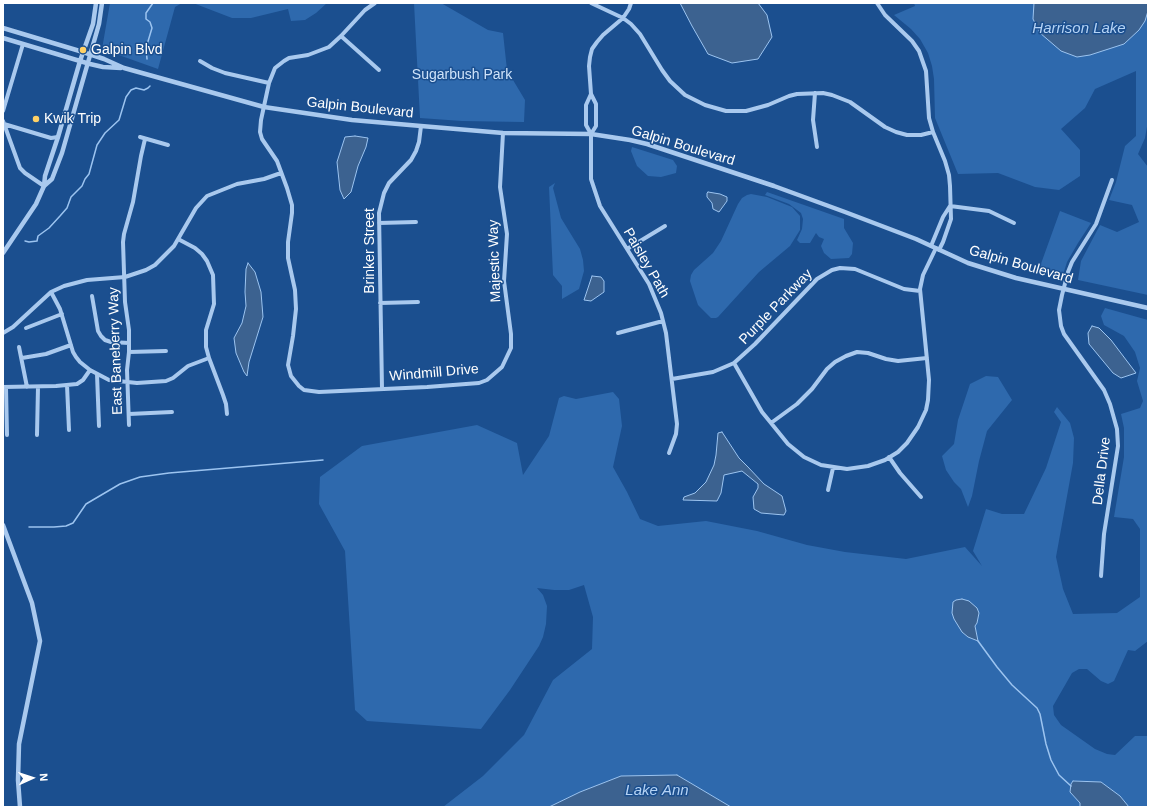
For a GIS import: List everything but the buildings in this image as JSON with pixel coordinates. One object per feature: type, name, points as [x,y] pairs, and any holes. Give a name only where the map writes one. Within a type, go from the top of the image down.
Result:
[{"type":"street","points":[[3,253],[36,204],[44,186],[45,176],[80,61],[93,24],[96,3]]},
{"type":"street","points":[[44,186],[52,179],[62,153],[91,55],[99,24],[102,3]]},
{"type":"street","name":"Windmill Drive","points":[[375,3],[361,13],[342,36],[329,47],[308,55],[284,60],[275,68],[269,83],[260,132],[262,139],[273,154],[290,196],[292,214],[288,254],[295,290],[296,308],[289,370],[291,376],[299,386],[311,392],[427,387],[479,383],[487,380]]},
{"type":"street","points":[[591,3],[623,18],[631,24],[640,34],[670,81],[685,94],[705,105],[726,110],[746,111],[768,105],[789,96],[805,93],[832,95],[850,102],[885,127],[896,132],[907,135],[921,135],[933,132]]},
{"type":"street","points":[[591,94],[586,105],[586,125],[591,134],[596,126],[596,104],[591,94],[589,66],[592,49],[603,34],[623,18],[629,10],[631,3]]},
{"type":"street","points":[[877,3],[885,15],[912,41],[921,56],[926,71],[927,107],[933,132],[945,160],[949,174],[951,219],[943,242],[935,248]]},
{"type":"street","name":"Galpin Boulevard","points":[[3,28],[83,52],[124,68],[264,107],[352,120],[503,133],[591,134],[647,144],[693,158],[916,238],[969,263],[1016,278],[1063,290],[1148,308]]},
{"type":"street","points":[[342,36],[379,70]]},
{"type":"street","name":"Galpin Boulevard","points":[[3,38],[88,64],[103,67],[124,68]]},
{"type":"street","points":[[3,111],[23,44]]},
{"type":"street","points":[[200,61],[225,73],[269,83]]},
{"type":"street","points":[[815,93],[813,120],[817,147]]},
{"type":"street","points":[[3,122],[51,138],[58,137]]},
{"type":"street","points":[[3,122],[20,168],[44,186]]},
{"type":"street","name":"Brinker Street","points":[[382,388],[379,213],[384,193],[389,183],[411,160],[419,142],[421,126]]},
{"type":"street","name":"Majestic Way","points":[[487,380],[502,367],[510,348],[511,334],[504,281],[507,234],[500,187],[503,133]]},
{"type":"street","name":"Paisley Path","points":[[591,134],[590,167],[593,188],[603,210],[654,293],[663,321],[672,379],[677,429],[670,453]]},
{"type":"street","points":[[140,137],[168,145]]},
{"type":"street","name":"East Baneberry Way","points":[[130,425],[127,382],[129,330],[125,302],[124,234],[133,202],[145,139]]},
{"type":"street","points":[[3,333],[13,327],[51,292],[64,286],[86,280],[124,277],[146,270],[155,265],[178,239],[196,208],[207,196],[216,191],[237,184],[264,179],[281,173]]},
{"type":"street","name":"Della Drive","points":[[1101,576],[1104,534],[1118,446],[1117,429],[1110,404],[1104,390],[1067,341],[1061,326],[1059,310],[1063,290],[1072,262],[1098,219],[1112,180]]},
{"type":"street","points":[[950,206],[989,211],[1014,223]]},
{"type":"street","points":[[734,363],[762,412],[770,423],[796,452],[813,462],[833,468],[863,468],[880,462],[898,452],[916,432],[923,419],[928,400],[929,390],[927,358],[920,291],[923,275],[935,248],[943,217],[950,206]]},
{"type":"street","points":[[379,223],[416,222]]},
{"type":"street","points":[[627,249],[665,226]]},
{"type":"street","points":[[178,239],[195,248],[202,254],[213,275],[214,304],[206,330],[206,338],[209,358],[223,396],[227,414]]},
{"type":"street","name":"Purple Parkway","points":[[672,379],[713,372],[734,363],[756,344],[817,279],[832,270],[840,268],[855,269],[904,289],[920,291]]},
{"type":"street","points":[[51,292],[62,314],[73,352],[80,362],[90,370],[109,380],[127,382],[166,381],[173,378],[188,366],[209,358]]},
{"type":"street","points":[[92,296],[98,331],[101,336],[111,342],[129,343]]},
{"type":"street","points":[[380,303],[418,302]]},
{"type":"street","points":[[26,328],[62,314]]},
{"type":"street","points":[[618,333],[663,321]]},
{"type":"street","points":[[22,358],[46,354],[71,345]]},
{"type":"street","points":[[19,347],[27,387]]},
{"type":"street","points":[[770,423],[793,408],[804,398],[827,369],[853,350],[898,361],[927,358]]},
{"type":"street","points":[[129,352],[166,351]]},
{"type":"street","points":[[7,435],[5,388],[77,384],[83,380],[90,370]]},
{"type":"street","points":[[97,374],[99,426]]},
{"type":"street","points":[[67,385],[69,430]]},
{"type":"street","points":[[37,435],[38,387]]},
{"type":"street","points":[[129,414],[172,412]]},
{"type":"street","points":[[890,457],[900,473],[921,497]]},
{"type":"street","points":[[828,490],[833,468]]},
{"type":"street","points":[[3,525],[32,603],[40,641],[19,744],[18,780],[20,807]]},
{"type":"green space","points":[[110,3],[182,3],[175,7],[158,69],[102,49]]},
{"type":"green space","points":[[193,3],[327,3],[305,20],[291,21],[288,9],[251,18],[232,18]]},
{"type":"green space","name":"Sugarbush Park","points":[[414,3],[441,3],[488,30],[503,33],[507,70],[525,100],[524,122],[462,121],[420,118]]},
{"type":"green space","points":[[914,3],[1034,3],[1033,19],[1148,11],[1148,121],[1145,138],[1138,154],[1148,167],[1148,295],[1078,280],[1081,261],[1100,225],[1117,232],[1139,222],[1132,205],[1109,200],[1116,182],[1125,146],[1136,136],[1136,71],[1095,89],[1085,108],[1061,129],[1080,150],[1080,176],[1059,190],[1035,187],[998,173],[958,174],[935,118],[934,79],[928,53],[920,39],[911,29],[894,15],[915,6]]},
{"type":"green space","points":[[632,147],[673,160],[677,166],[676,173],[661,177],[648,176],[637,166],[631,151]]},
{"type":"green space","points":[[555,183],[553,188],[561,218],[580,249],[584,271],[579,289],[562,299],[562,286],[553,275],[549,187]]},
{"type":"green space","points":[[767,192],[844,219],[844,228],[853,243],[852,254],[849,258],[831,259],[824,253],[821,246],[824,239],[819,237],[816,233],[810,243],[800,243],[797,240],[802,229],[803,219],[801,213],[789,204],[765,195]]},
{"type":"green space","points":[[751,194],[767,197],[792,207],[800,216],[800,230],[790,246],[759,272],[718,317],[711,318],[698,305],[690,281],[691,275],[694,270],[713,253],[721,241],[742,198]]},
{"type":"green space","points":[[1060,211],[1091,223],[1067,262],[1062,278],[1038,272]]},
{"type":"green space","points":[[1105,308],[1148,320],[1148,641],[1135,651],[1128,650],[1114,681],[1108,684],[1101,681],[1087,669],[1079,669],[1072,673],[1053,706],[1054,715],[1061,725],[1095,749],[1107,754],[1115,755],[1135,736],[1148,736],[1148,807],[1129,807],[1120,796],[1101,782],[1073,781],[1070,792],[1080,803],[1080,807],[731,807],[677,775],[621,776],[580,792],[549,807],[443,807],[483,776],[524,735],[553,680],[592,649],[593,617],[584,585],[569,590],[537,588],[543,595],[547,606],[546,624],[543,637],[539,646],[510,690],[481,729],[367,721],[355,710],[345,551],[319,504],[320,477],[362,446],[477,425],[517,443],[523,475],[549,436],[559,398],[564,396],[576,399],[613,392],[619,399],[622,426],[613,467],[640,519],[658,526],[706,521],[757,531],[807,545],[845,552],[906,559],[965,547],[982,566],[973,551],[986,509],[1002,514],[1024,514],[1046,468],[1061,422],[1054,412],[1057,407],[1070,423],[1074,438],[1073,463],[1056,557],[1063,589],[1073,614],[1117,613],[1140,597],[1140,529],[1133,519],[1114,517],[1124,457],[1124,428],[1121,414],[1140,408],[1143,401],[1137,381],[1140,368],[1135,352],[1124,336],[1104,325],[1101,316]]},
{"type":"green space","points":[[986,376],[998,377],[1012,400],[987,431],[972,496],[968,507],[961,489],[946,470],[942,456],[954,444],[958,420],[970,384]]},
{"type":"water","points":[[680,3],[758,3],[767,15],[772,37],[758,59],[732,63],[708,54]]},
{"type":"water","name":"Harrison Lake","points":[[1034,3],[1148,3],[1148,11],[1145,21],[1139,30],[1124,44],[1090,55],[1077,57],[1061,51],[1040,33],[1033,19]]},
{"type":"water","points":[[355,136],[368,138],[351,192],[344,199],[340,190],[337,162],[345,137]]},
{"type":"water","points":[[708,192],[727,197],[727,201],[719,212],[713,209],[712,203],[707,197]]},
{"type":"water","points":[[248,263],[255,272],[261,292],[263,317],[249,362],[247,376],[236,353],[234,338],[242,323],[246,306],[246,269]]},
{"type":"water","points":[[592,276],[601,277],[604,281],[604,292],[591,301],[584,300]]},
{"type":"water","points":[[1092,326],[1099,328],[1111,340],[1136,373],[1121,378],[1113,373],[1089,344],[1088,333]]},
{"type":"water","points":[[722,432],[739,458],[764,484],[782,496],[786,511],[784,515],[761,513],[754,509],[753,497],[758,488],[758,484],[742,471],[724,475],[721,493],[717,501],[683,500],[684,497],[695,493],[706,482],[714,465],[718,433]]},
{"type":"water","points":[[962,599],[969,601],[977,608],[979,613],[975,626],[978,641],[968,637],[962,632],[954,619],[952,613],[953,602]]},
{"type":"water","name":"Lake Ann","points":[[677,775],[731,807],[549,807],[580,792],[621,776]]},
{"type":"water","points":[[1073,781],[1101,782],[1120,796],[1129,807],[1080,807],[1080,803],[1070,792]]},
{"type":"waterway","points":[[147,59],[146,48],[152,28],[150,22],[146,19],[146,13],[153,3]]},
{"type":"waterway","points":[[25,241],[37,241],[38,236],[49,228],[67,208],[71,197],[82,186],[89,174],[97,145],[105,133],[119,120],[126,97],[131,90],[136,88],[144,90],[150,86]]},
{"type":"waterway","points":[[29,527],[66,526],[73,523],[86,504],[120,484],[140,477],[169,473],[323,460]]},
{"type":"waterway","points":[[978,641],[1012,685],[1037,708],[1040,714],[1051,760],[1059,775],[1071,786]]},
{"type":"place","name":"Galpin Blvd","points":[[83,50]]},
{"type":"place","name":"Kwik Trip","points":[[36,119]]}]
